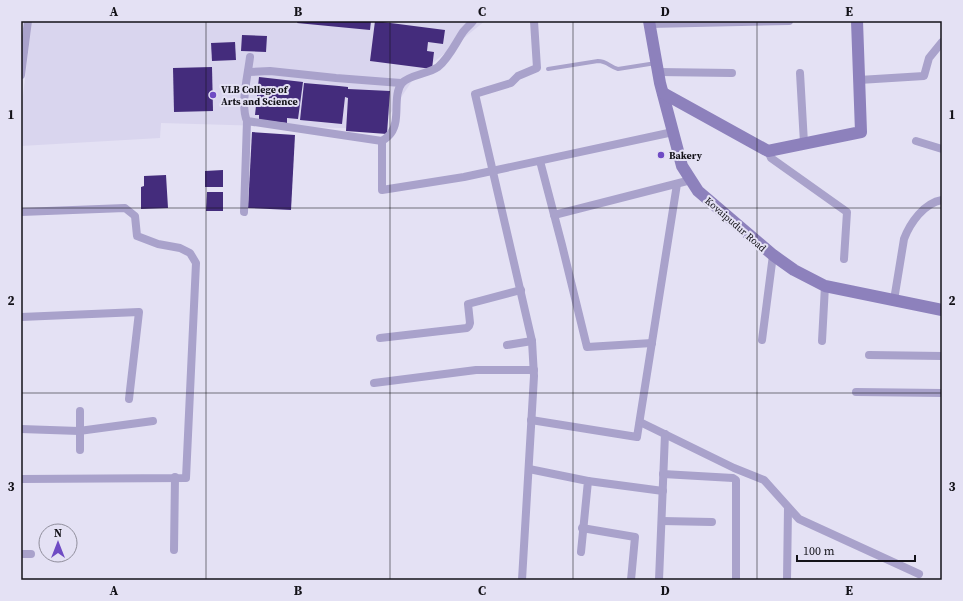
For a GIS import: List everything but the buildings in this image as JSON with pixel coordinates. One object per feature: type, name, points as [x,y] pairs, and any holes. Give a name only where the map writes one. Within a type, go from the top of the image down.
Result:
[{"type":"main road","points":[[663,93],[768,150],[861,132],[857,21]]},
{"type":"main road","name":"Kovaipudur Road","points":[[649,23],[657,67],[682,166],[698,191],[773,255],[794,270],[825,286],[942,310]]},
{"type":"street","points":[[21,75],[28,21]]},
{"type":"street","points":[[247,121],[382,141],[392,133],[396,115],[397,95],[401,84],[407,79],[438,67],[446,59],[473,21]]},
{"type":"street","points":[[522,580],[532,420],[534,370],[532,341],[475,94],[510,83],[518,76],[536,68],[534,21]]},
{"type":"street","points":[[649,23],[789,21]]},
{"type":"street","points":[[859,80],[924,76],[929,58],[942,42]]},
{"type":"street","points":[[244,212],[247,121],[244,114],[244,104],[250,57]]},
{"type":"street","points":[[657,67],[732,73]]},
{"type":"street","points":[[248,72],[270,71],[401,84]]},
{"type":"street","points":[[800,73],[804,144]]},
{"type":"street","points":[[382,141],[382,190],[464,177],[673,132]]},
{"type":"street","points":[[916,141],[942,149]]},
{"type":"street","points":[[768,150],[771,158],[847,212],[844,259]]},
{"type":"street","points":[[540,161],[587,347],[652,343]]},
{"type":"street","points":[[554,215],[691,180]]},
{"type":"street","points":[[532,420],[637,437],[677,184]]},
{"type":"street","points":[[894,300],[904,239],[908,230],[913,221],[930,203],[942,200]]},
{"type":"street","points":[[21,212],[125,208],[135,216],[137,236],[158,244],[180,248],[190,253],[196,263],[186,478],[21,478]]},
{"type":"street","points":[[762,340],[773,255]]},
{"type":"street","points":[[822,341],[825,286]]},
{"type":"street","points":[[380,338],[467,328],[470,323],[468,304],[521,290]]},
{"type":"street","points":[[21,317],[139,312],[129,399]]},
{"type":"street","points":[[507,345],[532,341]]},
{"type":"street","points":[[869,355],[942,356]]},
{"type":"street","points":[[374,383],[476,370],[534,370]]},
{"type":"street","points":[[856,392],[942,393]]},
{"type":"street","points":[[80,411],[80,450]]},
{"type":"street","points":[[21,429],[79,431],[153,421]]},
{"type":"street","points":[[640,422],[734,468],[764,480],[799,520],[919,574]]},
{"type":"street","points":[[659,580],[665,434]]},
{"type":"street","points":[[529,469],[588,481],[663,491]]},
{"type":"street","points":[[663,474],[733,478],[736,480],[736,580]]},
{"type":"street","points":[[174,550],[175,477]]},
{"type":"street","points":[[581,552],[582,528],[588,481]]},
{"type":"street","points":[[787,580],[788,508]]},
{"type":"street","points":[[662,521],[712,522]]},
{"type":"street","points":[[582,528],[635,537],[631,580]]},
{"type":"street","points":[[21,554],[31,554]]},
{"type":"lane","points":[[548,69],[598,61],[607,62],[614,68],[618,69],[657,67]]},
{"type":"shaded area","name":"VLB College of Arts and Science","points":[[32,21],[485,21],[414,78],[390,114],[374,129],[161,123],[160,138],[21,146],[21,112]]},
{"type":"place","name":"VLB College of Arts and Science","points":[[213,95]]},
{"type":"place","name":"Bakery","points":[[661,155]]}]
